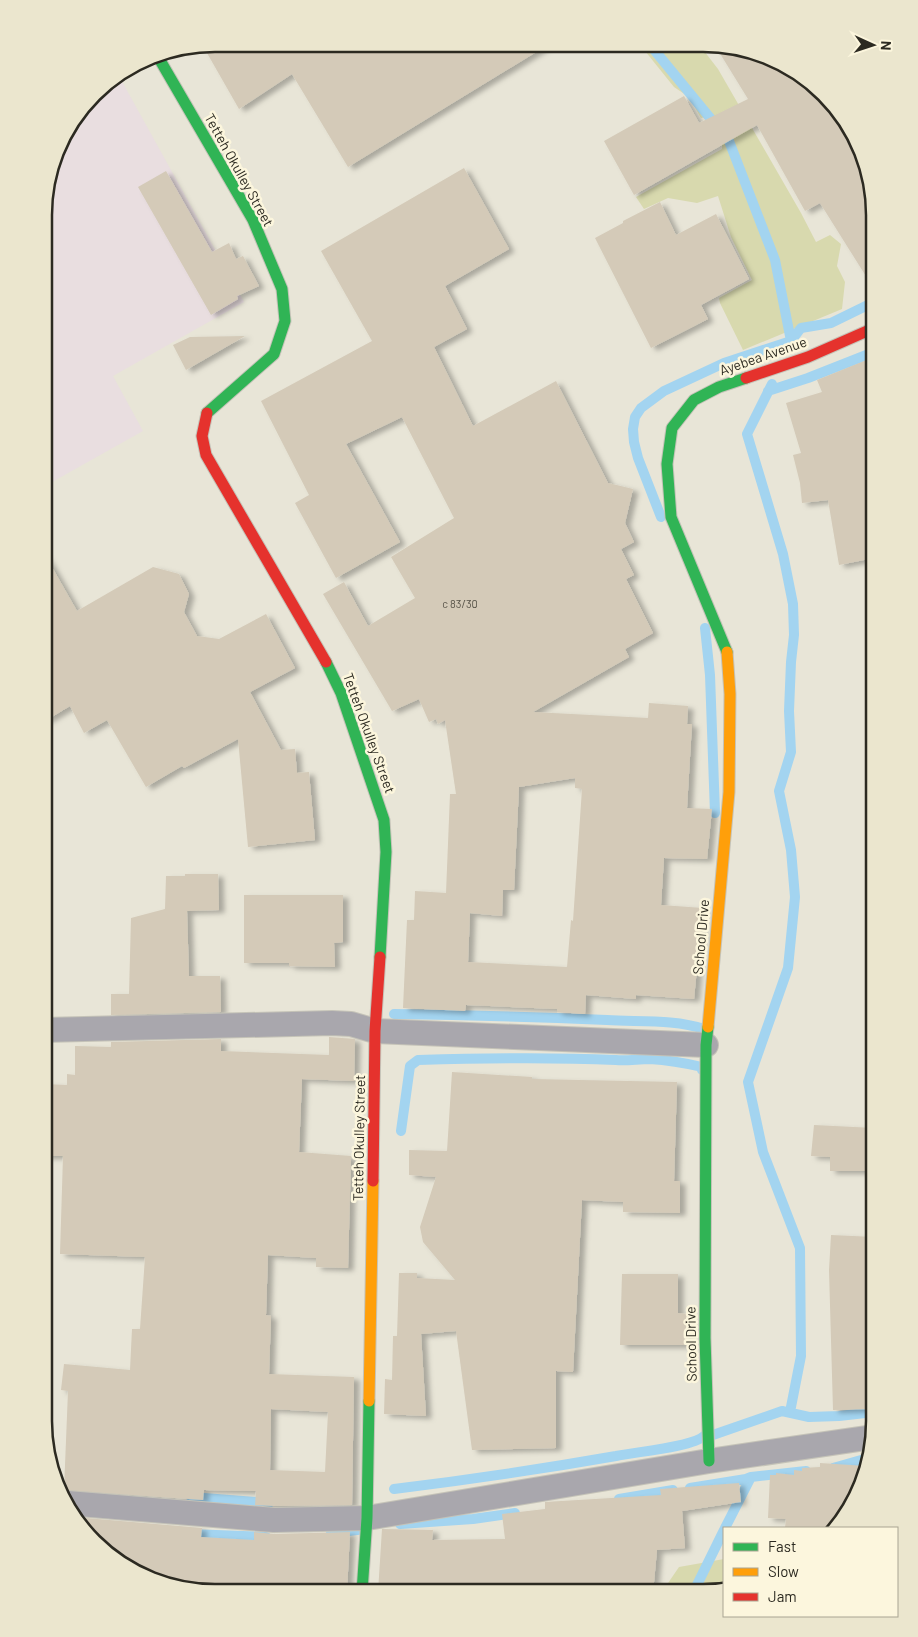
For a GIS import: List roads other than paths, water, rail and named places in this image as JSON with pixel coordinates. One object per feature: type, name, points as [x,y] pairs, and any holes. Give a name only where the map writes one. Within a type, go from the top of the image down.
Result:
[{"type":"street","name":"Tetteh Okulley Street","points":[[161,62],[252,220],[282,289],[285,321],[274,354],[206,414],[202,436],[206,455],[328,666],[340,693],[384,820],[386,852],[376,1032],[367,1518],[363,1584]]},
{"type":"street","name":"Ayebea Avenue","points":[[672,428],[694,400],[719,387],[808,357],[866,332]]},
{"type":"street","name":"School Drive","points":[[672,428],[667,464],[671,517],[728,656],[729,792],[706,1045],[705,1338],[709,1462]]},
{"type":"street","points":[[52,1030],[332,1023],[351,1024],[376,1032],[706,1045]]},
{"type":"street","points":[[74,1504],[274,1520],[367,1518],[864,1438]]},
{"type":"waterway","points":[[656,52],[729,141],[775,260],[791,341],[788,344]]},
{"type":"waterway","points":[[661,517],[638,458],[634,442],[633,429],[635,417],[641,408],[664,391],[724,363],[791,341],[801,328],[831,323],[866,306]]},
{"type":"waterway","points":[[768,391],[808,378],[866,355]]},
{"type":"waterway","points":[[772,384],[747,434],[783,554],[793,604],[794,635],[789,711],[791,752],[779,791],[791,850],[795,897],[788,968],[748,1082],[763,1152],[800,1248],[801,1356],[790,1412]]},
{"type":"waterway","points":[[705,628],[710,675],[715,813]]},
{"type":"waterway","points":[[394,1014],[656,1022],[704,1028]]},
{"type":"waterway","points":[[401,1131],[410,1066],[418,1060],[517,1058],[650,1059],[702,1067],[702,1070]]},
{"type":"waterway","points":[[710,1436],[782,1411],[809,1417],[865,1413]]},
{"type":"waterway","points":[[394,1489],[663,1449],[698,1440],[704,1436]]},
{"type":"waterway","points":[[833,1468],[861,1460]]},
{"type":"waterway","points":[[690,1488],[751,1477],[806,1471]]},
{"type":"waterway","points":[[726,1527],[751,1477]]},
{"type":"waterway","points":[[619,1499],[673,1490]]},
{"type":"waterway","points":[[191,1497],[269,1503]]},
{"type":"waterway","points":[[400,1524],[473,1519],[515,1513]]},
{"type":"waterway","points":[[331,1533],[366,1529]]},
{"type":"waterway","points":[[697,1584],[723,1532]]},
{"type":"waterway","points":[[189,1534],[266,1537]]}]
